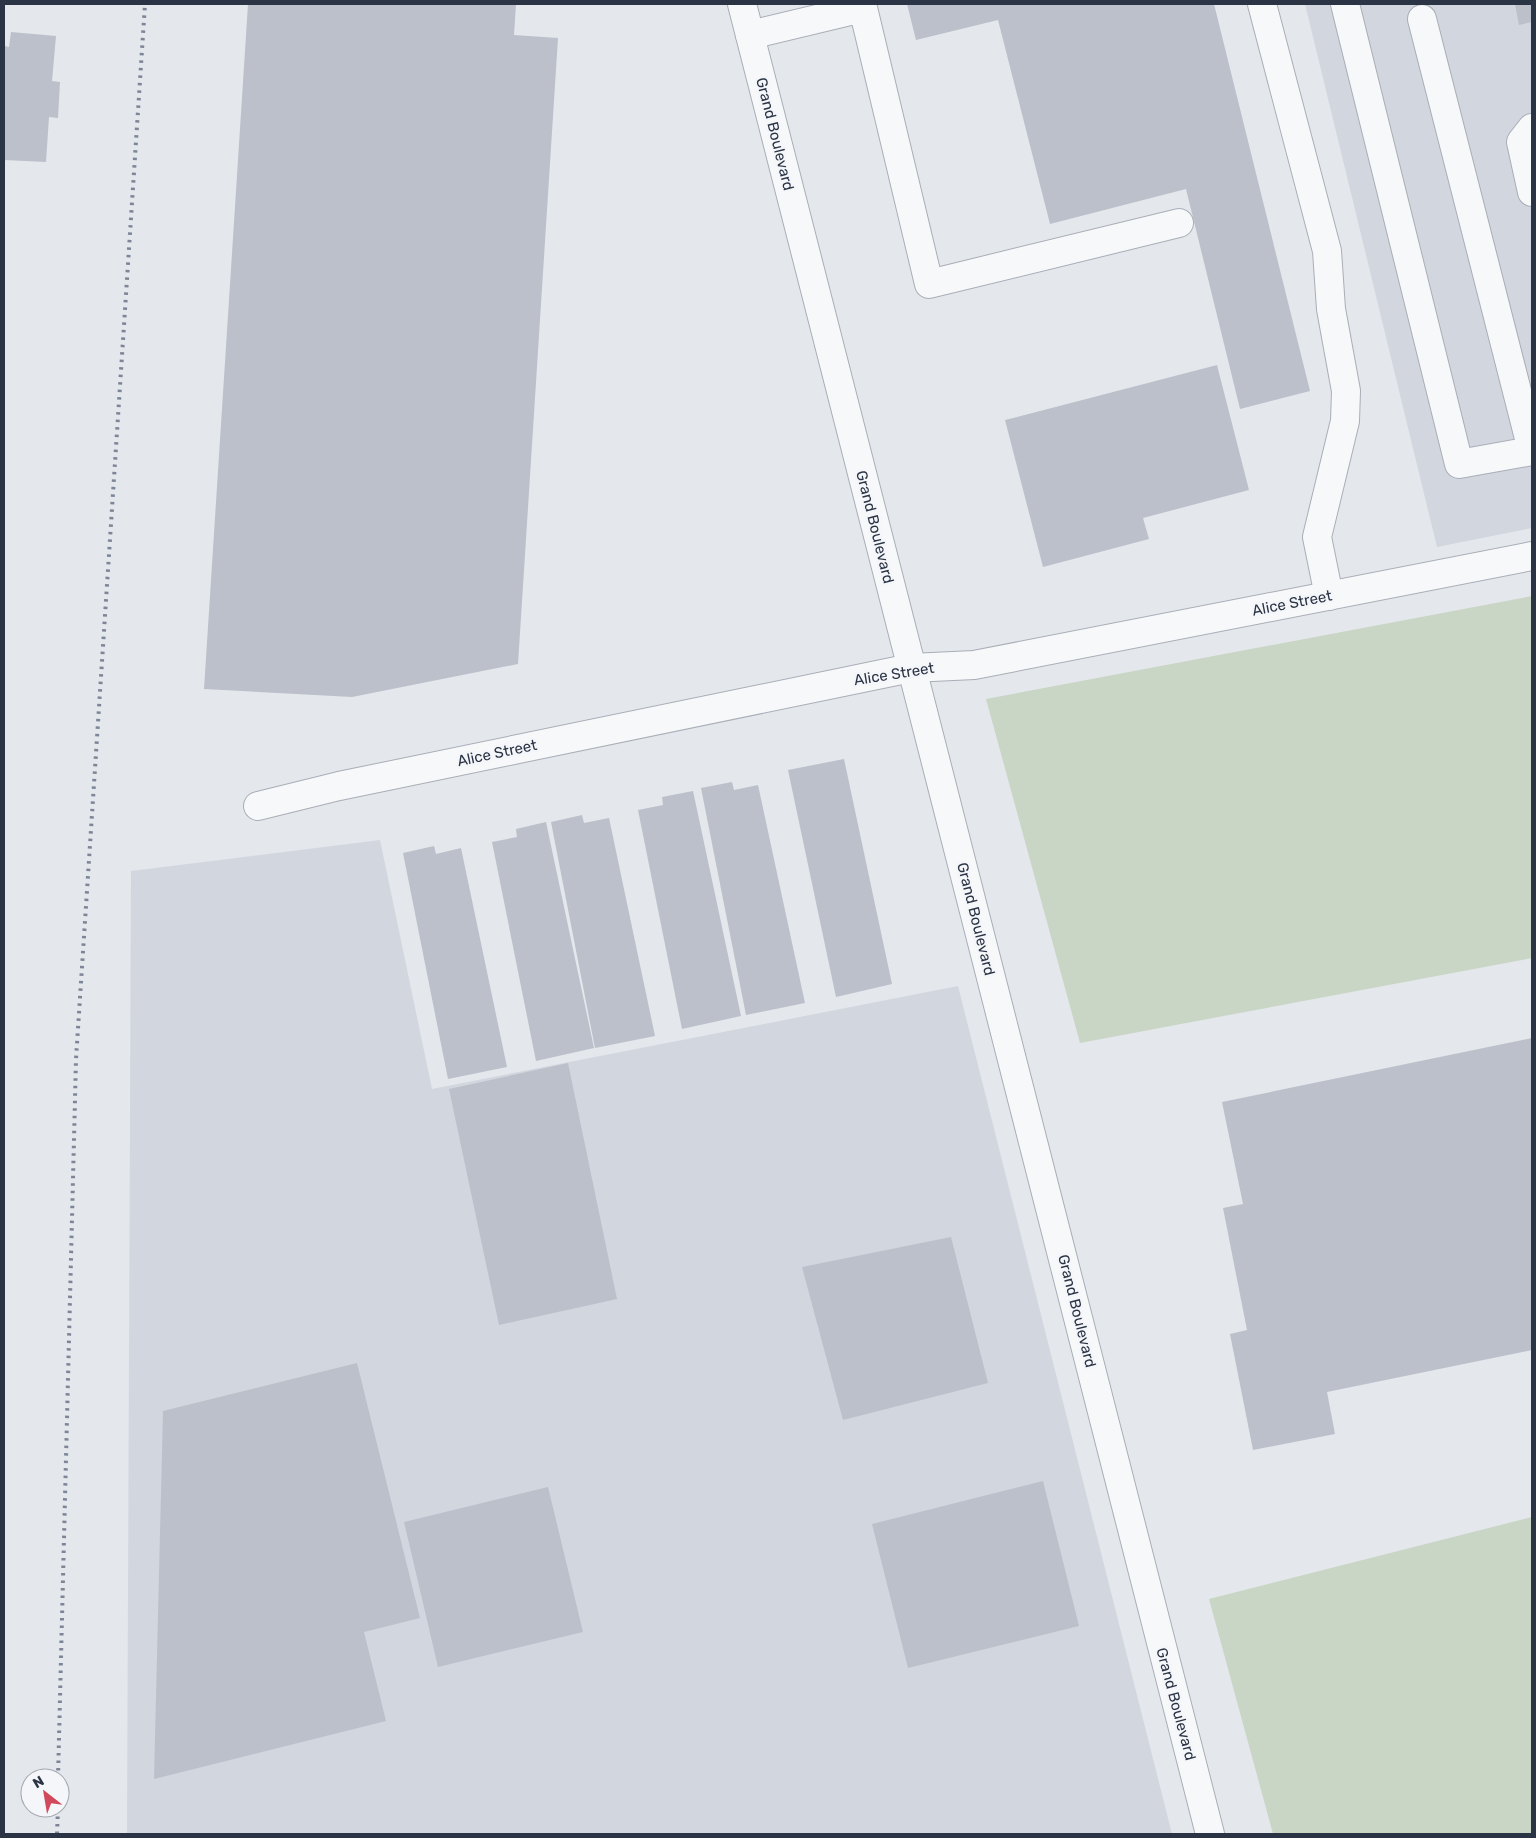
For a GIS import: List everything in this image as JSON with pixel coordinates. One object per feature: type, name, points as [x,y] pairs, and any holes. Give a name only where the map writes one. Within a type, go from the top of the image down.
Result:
[{"type":"street","name":"Grand Boulevard","points":[[742,4],[1023,1099],[1167,1672],[1210,1834]]},
{"type":"street","points":[[1262,4],[1327,251],[1331,309],[1346,391],[1345,421],[1317,537],[1329,596]]},
{"type":"street","points":[[1345,4],[1459,464],[1532,450],[1422,19]]},
{"type":"street","points":[[750,35],[862,6],[929,284],[1179,223]]},
{"type":"street","points":[[1532,128],[1521,142],[1532,192]]},
{"type":"street","name":"Alice Street","points":[[258,806],[339,786],[911,668],[974,665],[1532,556]]},
{"type":"shaded area","points":[[1305,4],[1532,4],[1532,528],[1437,547]]},
{"type":"shaded area","points":[[380,840],[432,1089],[958,986],[1172,1834],[127,1834],[131,871]]},
{"type":"green space","points":[[1532,596],[1532,958],[1080,1043],[986,699]]},
{"type":"green space","points":[[1532,1517],[1532,1834],[1273,1834],[1209,1599]]},
{"type":"building","points":[[248,4],[516,4],[514,35],[558,38],[518,664],[352,697],[204,689]]},
{"type":"building","points":[[907,4],[1214,4],[1310,391],[1240,409],[1186,189],[1050,224],[998,20],[916,40]]},
{"type":"building","points":[[1515,4],[1532,4],[1532,22],[1519,25]]},
{"type":"building","points":[[11,32],[56,36],[52,81],[60,82],[58,118],[49,117],[46,162],[4,160],[4,46],[9,47]]},
{"type":"building","points":[[1217,365],[1249,490],[1143,518],[1149,539],[1043,567],[1005,420]]},
{"type":"building","points":[[844,759],[892,984],[836,997],[788,770]]},
{"type":"building","points":[[732,782],[734,790],[758,785],[805,1003],[746,1015],[701,788]]},
{"type":"building","points":[[693,791],[741,1016],[682,1029],[638,810],[663,805],[662,797]]},
{"type":"building","points":[[582,815],[584,823],[609,818],[655,1036],[595,1048],[551,822]]},
{"type":"building","points":[[546,822],[594,1048],[536,1061],[492,842],[517,837],[516,829]]},
{"type":"building","points":[[434,846],[436,854],[461,848],[507,1067],[448,1079],[403,853]]},
{"type":"building","points":[[1532,1038],[1532,1350],[1327,1392],[1335,1434],[1253,1450],[1230,1334],[1247,1330],[1223,1208],[1243,1204],[1222,1102]]},
{"type":"building","points":[[568,1063],[617,1299],[499,1325],[449,1089]]},
{"type":"building","points":[[951,1237],[988,1383],[843,1420],[802,1267]]},
{"type":"building","points":[[357,1363],[420,1618],[364,1632],[386,1721],[154,1779],[163,1411]]},
{"type":"building","points":[[1043,1481],[1079,1626],[908,1668],[872,1524]]},
{"type":"building","points":[[548,1487],[583,1632],[438,1667],[404,1522]]},
{"type":"railway","points":[[58,1768],[76,1059],[145,4]]},
{"type":"railway","points":[[57,1834],[58,1818]]}]
